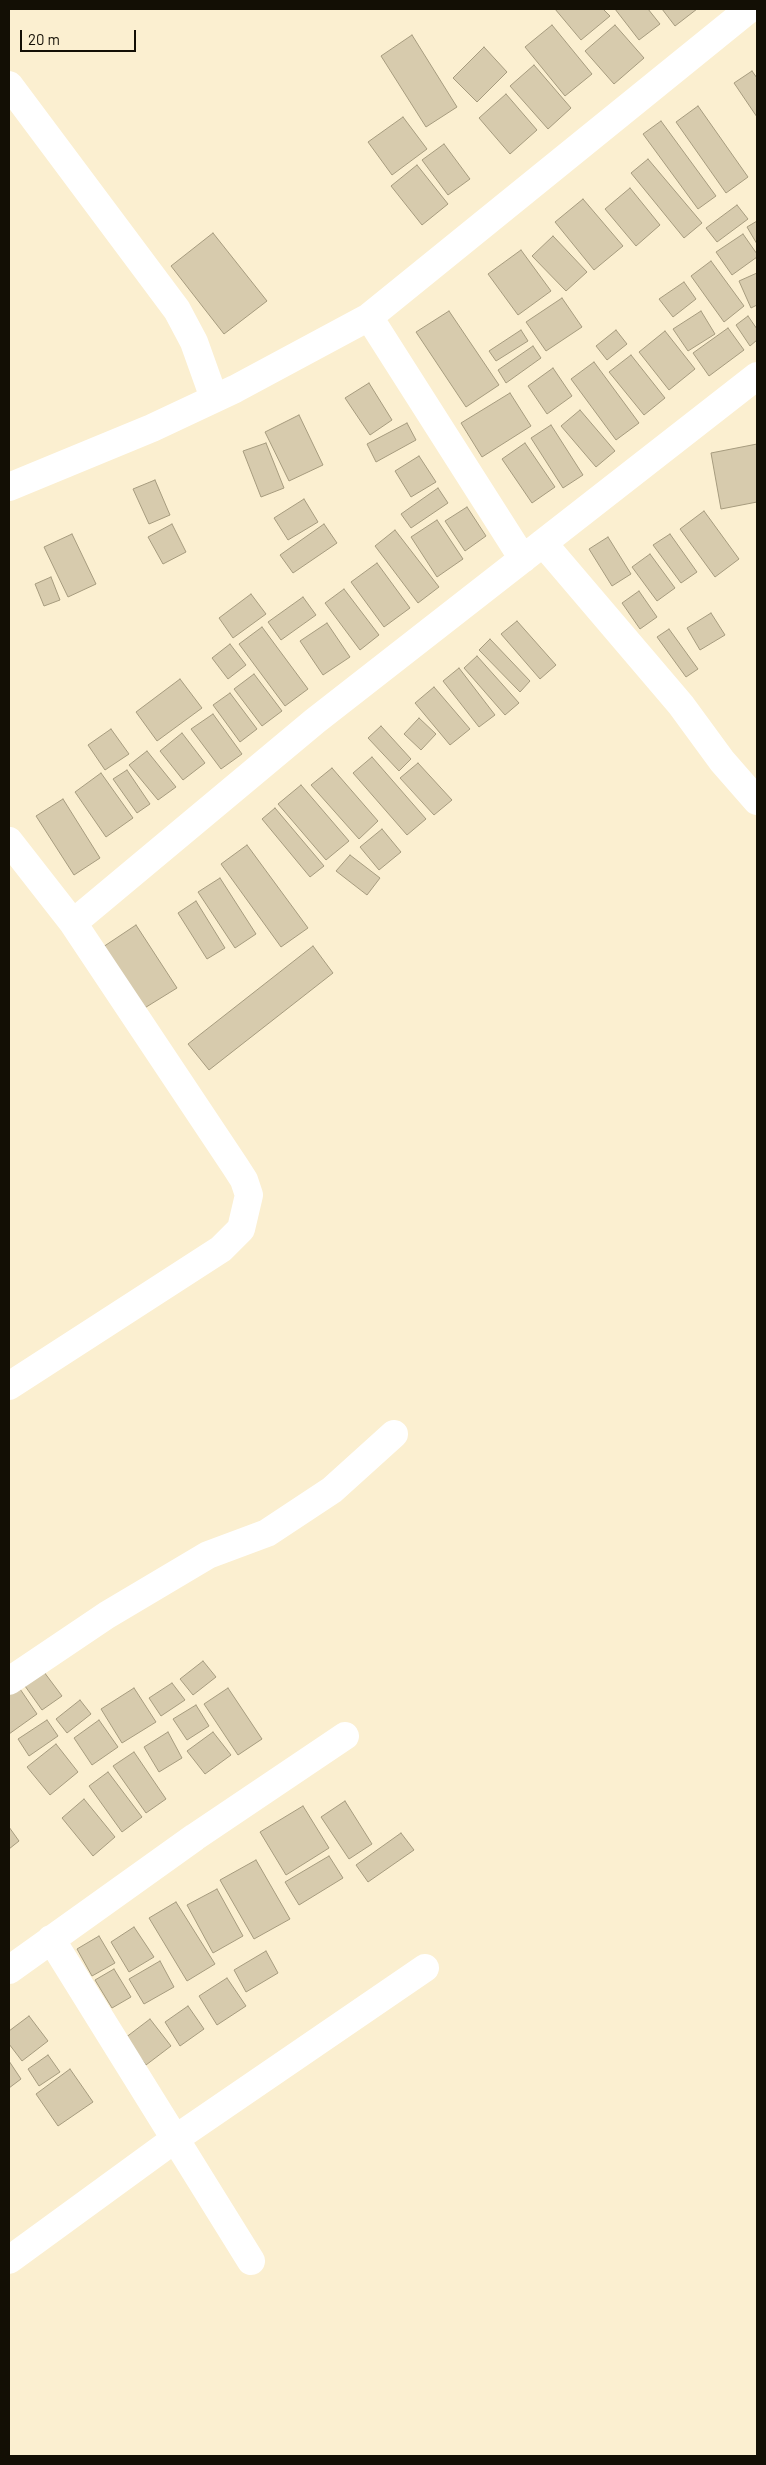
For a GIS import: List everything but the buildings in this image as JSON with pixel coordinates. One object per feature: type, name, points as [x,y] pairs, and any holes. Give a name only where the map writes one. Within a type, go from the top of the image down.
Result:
[{"type":"street","points":[[9,487],[152,428],[214,398],[369,317],[749,9]]},
{"type":"street","points":[[9,85],[178,310],[194,342],[214,398]]},
{"type":"street","points":[[369,317],[533,551],[681,705],[722,760],[757,801]]},
{"type":"street","points":[[72,923],[315,721],[757,376]]},
{"type":"street","points":[[9,841],[72,923],[235,1166],[244,1180],[249,1195],[241,1229],[221,1249],[9,1386]]},
{"type":"street","points":[[9,1681],[107,1615],[208,1554],[267,1533],[332,1490],[394,1434]]},
{"type":"street","points":[[9,1970],[195,1837],[345,1736]]},
{"type":"street","points":[[51,1939],[251,2261]]},
{"type":"street","points":[[9,2260],[175,2139],[425,1968]]}]
